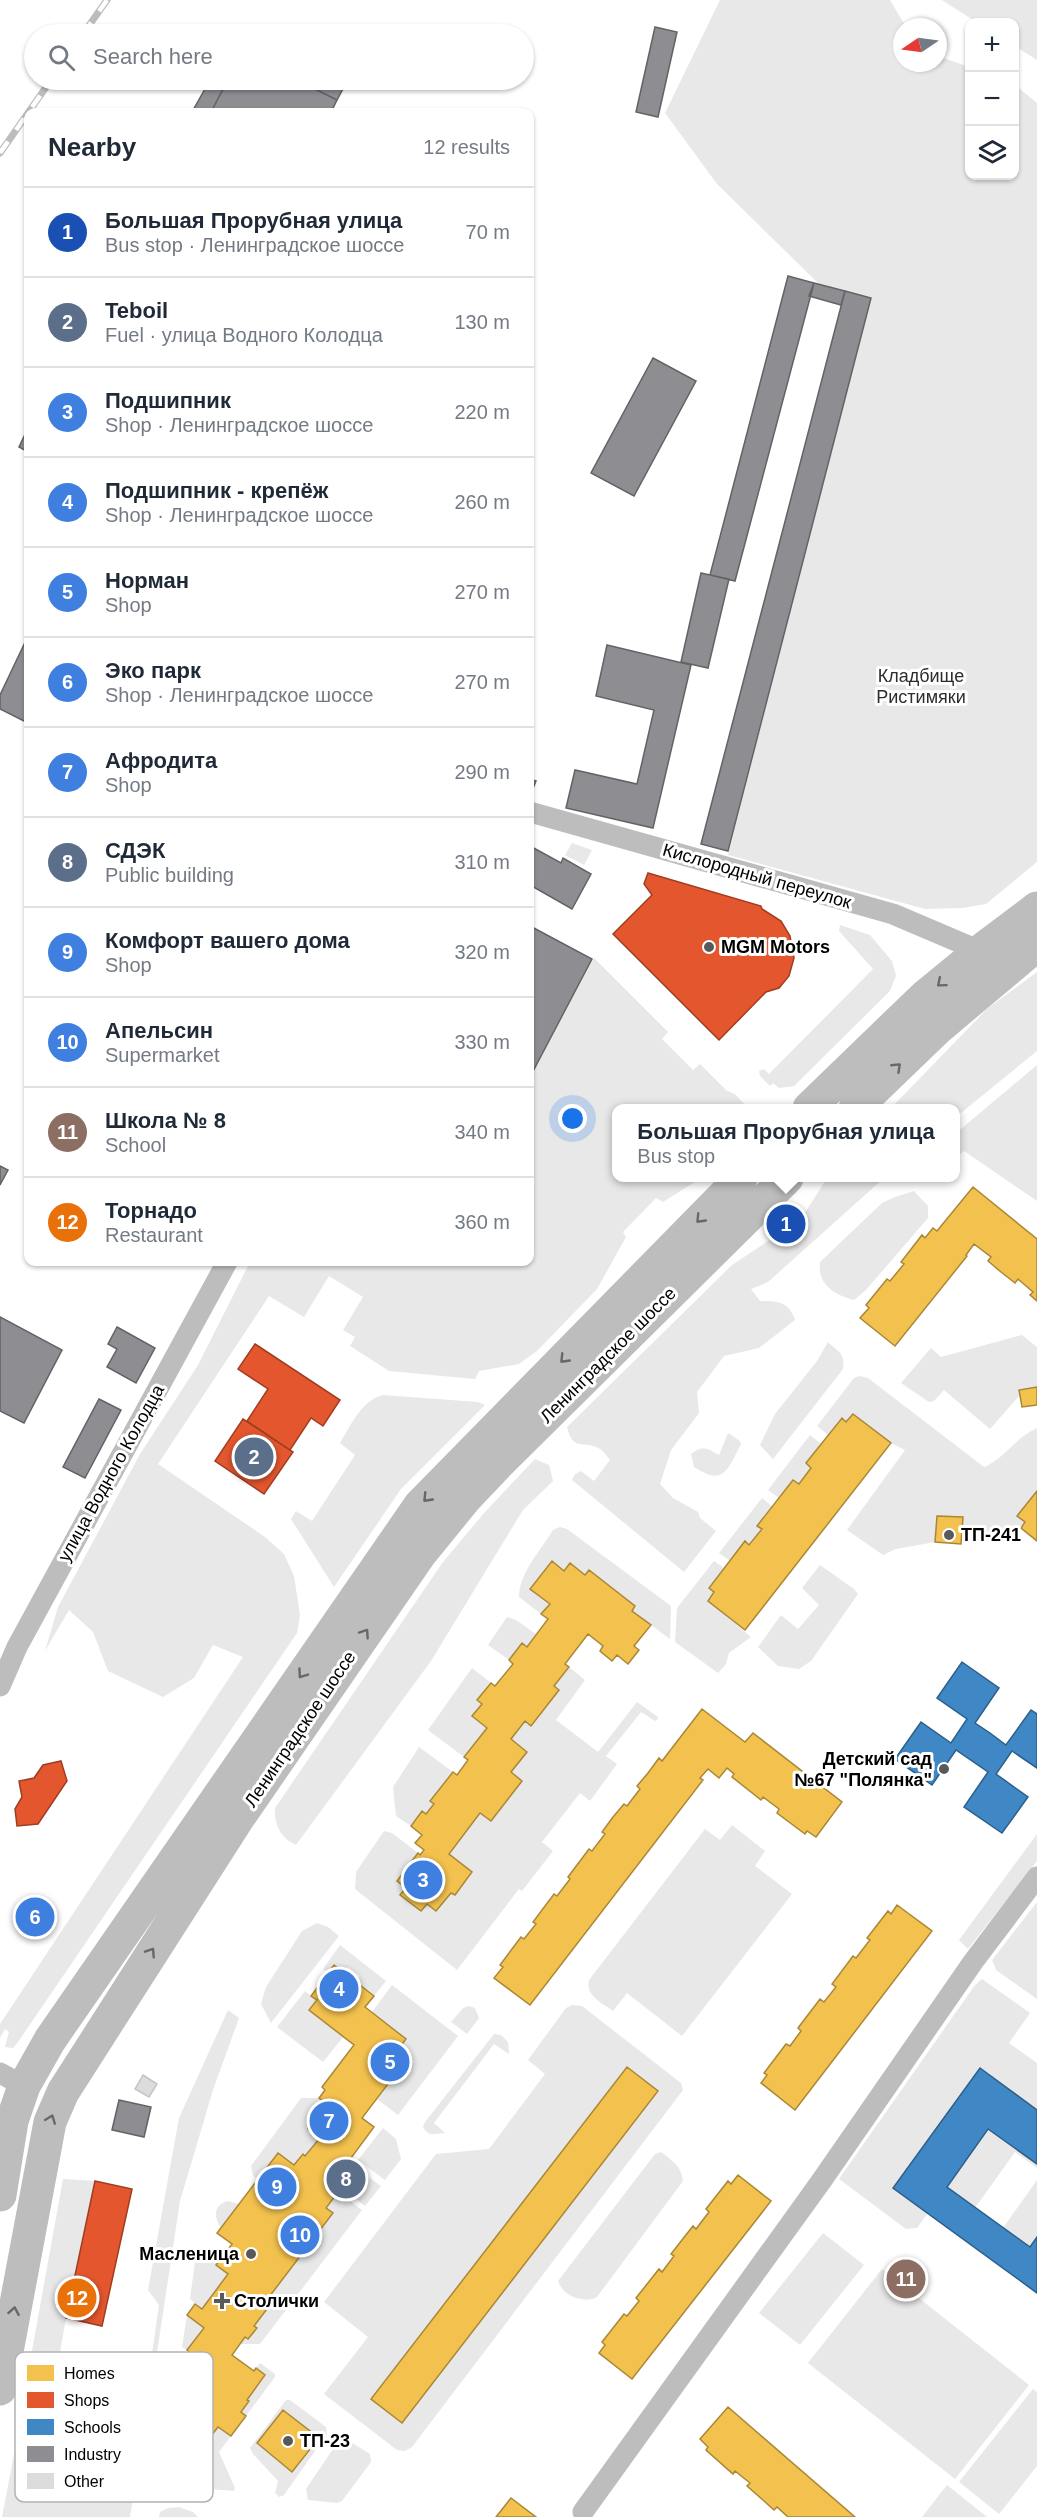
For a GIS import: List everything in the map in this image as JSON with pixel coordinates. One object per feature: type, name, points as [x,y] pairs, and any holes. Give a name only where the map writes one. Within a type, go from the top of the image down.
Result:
[{"type":"main road","points":[[813,1104],[924,997],[1037,908]]},
{"type":"main road","points":[[859,1104],[937,1029],[1037,945]]},
{"type":"main road","name":"Ленинградское шоссе","points":[[0,2195],[12,2121],[12,2079],[50,2040],[420,1505],[737,1182]]},
{"type":"main road","name":"Ленинградское шоссе","points":[[0,2389],[45,2138],[50,2122],[63,2092],[154,1948],[244,1810],[421,1553],[445,1522],[500,1462],[783,1182]]},
{"type":"street","name":"Кислородный переулок","points":[[534,813],[892,914],[980,951]]},
{"type":"street","name":"улица Водного Колодца","points":[[0,1686],[16,1647],[225,1266]]},
{"type":"street","points":[[583,2512],[822,2180],[973,1962],[1037,1877]]},
{"type":"green space","name":"Кладбище Ристимяки","points":[[720,0],[890,0],[901,18],[893,18],[893,72],[947,72],[947,59],[965,66],[965,180],[1019,180],[1019,88],[1037,103],[1037,862],[986,904],[963,908],[925,909],[728,855],[871,298],[820,285],[717,184],[665,113]]},
{"type":"green space","points":[[942,0],[1037,0],[1037,60],[1019,49],[1019,18],[970,18]]},
{"type":"green space","points":[[572,843],[592,850],[584,865],[565,855]]},
{"type":"green space","points":[[840,925],[870,935],[892,961],[896,976],[890,991],[794,1086],[779,1088],[773,1083],[770,1086],[760,1076],[759,1071],[764,1069],[769,1074],[873,969],[839,931]]},
{"type":"green space","points":[[594,958],[668,1032],[662,1039],[693,1070],[700,1064],[727,1091],[735,1094],[744,1104],[612,1104],[612,1182],[695,1182],[663,1202],[656,1198],[623,1232],[626,1237],[597,1289],[537,1351],[519,1364],[479,1371],[475,1379],[389,1371],[350,1346],[355,1337],[343,1330],[363,1297],[329,1276],[304,1317],[269,1296],[158,1464],[265,1537],[284,1554],[294,1576],[300,1615],[297,1633],[18,2042],[13,2048],[5,2047],[9,2032],[5,2029],[0,2038],[0,2024],[243,1657],[213,1645],[194,1678],[163,1697],[108,1671],[93,1632],[69,1610],[45,1651],[58,1607],[140,1454],[198,1365],[248,1266],[534,1266],[534,1070]]},
{"type":"green space","points":[[1037,972],[1037,1051],[960,1114],[960,1104],[895,1104],[988,1008]]},
{"type":"green space","points":[[1037,1065],[1037,1201],[964,1151],[960,1154],[960,1130]]},
{"type":"green space","points":[[824,1182],[880,1182],[768,1282],[751,1289],[760,1301],[782,1303],[789,1309],[795,1320],[759,1348],[724,1356],[697,1392],[699,1413],[671,1450],[660,1484],[673,1498],[698,1512],[700,1518],[716,1531],[684,1572],[572,1480],[575,1474],[581,1471],[594,1481],[610,1460],[600,1449],[572,1440],[567,1427],[732,1265],[801,1219]]},
{"type":"green space","points":[[914,1191],[928,1206],[928,1218],[866,1290],[854,1300],[829,1288],[821,1277],[820,1262],[882,1203]]},
{"type":"green space","points":[[1022,1335],[1037,1347],[1037,1387],[1019,1390],[1020,1395],[990,1429],[944,1390],[934,1401],[929,1402],[901,1383],[931,1348],[941,1357]]},
{"type":"green space","points":[[828,1342],[842,1356],[843,1369],[773,1459],[760,1445],[775,1414],[817,1361]]},
{"type":"green space","points":[[859,1376],[868,1378],[984,1467],[1037,1428],[1037,1491],[1017,1516],[1025,1522],[1005,1542],[995,1533],[962,1527],[962,1517],[937,1516],[935,1542],[896,1549],[883,1555],[847,1530],[905,1450],[891,1443],[853,1414],[846,1422],[841,1418],[828,1435],[817,1426],[854,1378]]},
{"type":"green space","points":[[383,1395],[478,1402],[485,1405],[401,1489],[334,1587],[291,1519],[296,1511],[312,1521],[355,1455],[340,1443],[363,1408],[375,1398]]},
{"type":"green space","points":[[728,1433],[741,1444],[724,1472],[712,1475],[694,1467],[691,1454],[705,1448],[719,1455]]},
{"type":"green space","points":[[810,1435],[821,1444],[806,1463],[811,1468],[799,1484],[793,1480],[779,1498],[768,1490]]},
{"type":"green space","points":[[535,1459],[549,1465],[553,1481],[523,1510],[431,1661],[296,1845],[290,1842],[279,1830],[275,1808],[443,1562],[485,1512]]},
{"type":"green space","points":[[762,1498],[772,1506],[757,1525],[762,1529],[749,1545],[745,1542],[730,1561],[719,1553]]},
{"type":"green space","points":[[560,1527],[567,1529],[671,1606],[670,1639],[632,1611],[635,1606],[589,1571],[585,1575],[570,1563],[564,1571],[552,1561],[531,1589],[550,1604],[541,1614],[519,1597],[523,1579],[532,1562],[553,1530]]},
{"type":"green space","points":[[714,1561],[724,1568],[709,1588],[714,1592],[708,1601],[751,1637],[729,1653],[726,1664],[718,1673],[675,1642],[677,1608]]},
{"type":"green space","points":[[820,1565],[858,1594],[811,1661],[799,1669],[778,1666],[758,1647],[781,1615],[798,1629],[819,1605],[802,1588]]},
{"type":"green space","points":[[507,1617],[516,1620],[536,1634],[527,1647],[522,1643],[509,1660],[488,1645]]},
{"type":"green space","points":[[569,1667],[585,1680],[556,1720],[598,1752],[637,1702],[658,1717],[657,1720],[641,1712],[606,1756],[617,1764],[590,1801],[580,1793],[542,1842],[553,1851],[522,1891],[519,1889],[457,1970],[355,1889],[356,1872],[384,1831],[392,1833],[418,1853],[397,1881],[406,1888],[400,1895],[421,1911],[427,1904],[436,1911],[451,1893],[455,1895],[472,1872],[449,1854],[480,1813],[491,1821],[522,1781],[511,1772],[527,1752],[511,1739],[525,1721],[531,1725],[554,1686]]},
{"type":"green space","points":[[472,1668],[491,1683],[478,1700],[482,1704],[472,1716],[487,1728],[464,1757],[428,1730]]},
{"type":"green space","points":[[419,1747],[453,1772],[430,1801],[434,1804],[426,1814],[422,1812],[411,1826],[396,1816],[393,1787]]},
{"type":"green space","points":[[732,1825],[765,1851],[755,1866],[792,1894],[682,2036],[627,1993],[613,2011],[592,1995],[588,1986],[589,1980],[705,1829],[720,1840]]},
{"type":"green space","points":[[1037,1834],[1037,1861],[968,1949],[959,1940]]},
{"type":"green space","points":[[1037,1902],[1037,1999],[996,1970],[992,1960]]},
{"type":"green space","points":[[317,1923],[328,1927],[339,1936],[271,2023],[261,2004],[266,1987],[302,1931]]},
{"type":"green space","points":[[340,1945],[386,1981],[374,1996],[356,1982],[360,1976],[348,1967],[344,1973],[329,1973],[323,1969]]},
{"type":"green space","points":[[982,1979],[1030,2013],[1009,2043],[1037,2063],[1037,2110],[980,2068],[928,2213],[917,2228],[906,2229],[839,2179],[975,1985]]},
{"type":"green space","points":[[392,1985],[458,2036],[398,2115],[377,2099],[407,2059],[397,2051],[406,2039],[372,2012]]},
{"type":"green space","points":[[305,1991],[317,2000],[344,2036],[323,2062],[277,2027]]},
{"type":"green space","points":[[572,2005],[582,2006],[681,2083],[683,2090],[412,2447],[405,2451],[397,2450],[324,2394],[368,2337],[324,2302],[436,2154],[489,2149],[545,2074],[528,2060],[566,2008]]},
{"type":"green space","points":[[469,2006],[475,2008],[479,2018],[467,2034],[451,2022],[463,2008]]},
{"type":"green space","points":[[228,2010],[239,2018],[213,2090],[180,2201],[157,2352],[152,2352],[159,2305],[148,2290],[179,2118]]},
{"type":"green space","points":[[494,2034],[501,2035],[508,2042],[509,2054],[494,2044],[434,2123],[445,2133],[427,2132],[423,2127],[425,2122]]},
{"type":"green space","points":[[301,2098],[319,2098],[327,2104],[308,2129],[320,2138],[305,2156],[302,2154],[294,2165],[258,2179],[253,2176],[251,2166]]},
{"type":"green space","points":[[383,2128],[396,2139],[401,2159],[385,2180],[358,2160]]},
{"type":"green space","points":[[988,2129],[1037,2164],[1037,2168],[1015,2152],[975,2208],[947,2187]]},
{"type":"green space","points":[[661,2152],[673,2161],[683,2181],[597,2297],[580,2299],[564,2291],[558,2281],[655,2154]]},
{"type":"green space","points":[[356,2168],[381,2186],[365,2206],[342,2188]]},
{"type":"green space","points":[[63,2179],[95,2181],[60,2352],[32,2352]]},
{"type":"green space","points":[[1037,2180],[1037,2237],[1030,2247],[1003,2228]]},
{"type":"green space","points":[[338,2192],[362,2210],[260,2344],[240,2344],[245,2337],[248,2339],[256,2329],[254,2326],[270,2305],[266,2301],[333,2214],[326,2208]]},
{"type":"green space","points":[[228,2201],[239,2204],[221,2228],[216,2212],[220,2205]]},
{"type":"green space","points":[[823,2233],[864,2265],[800,2345],[759,2313]]},
{"type":"green space","points":[[204,2249],[220,2261],[217,2266],[228,2274],[202,2309],[190,2299],[195,2262]]},
{"type":"green space","points":[[882,2269],[1029,2385],[955,2479],[808,2363]]},
{"type":"green space","points":[[187,2315],[204,2328],[187,2350],[182,2347]]},
{"type":"green space","points":[[260,2363],[275,2374],[275,2377],[246,2416],[241,2412],[265,2376],[256,2368]]},
{"type":"green space","points":[[1033,2389],[1037,2392],[1037,2466],[999,2514],[959,2482]]},
{"type":"green space","points":[[286,2400],[290,2400],[326,2427],[327,2434],[284,2495],[279,2497],[275,2493],[278,2481],[250,2448]]},
{"type":"green space","points":[[218,2427],[231,2436],[219,2452],[235,2488],[234,2491],[213,2489],[213,2434]]},
{"type":"green space","points":[[344,2438],[370,2454],[371,2462],[342,2501],[337,2503],[308,2500],[306,2489],[339,2440]]},
{"type":"green space","points":[[15,2449],[15,2502],[132,2502],[130,2517],[2,2517]]},
{"type":"green space","points":[[947,2485],[987,2517],[922,2517]]},
{"type":"green space","points":[[179,2507],[193,2512],[198,2517],[159,2517],[160,2512],[168,2508]]},
{"type":"building: Homes","points":[[973,1187],[1037,1239],[1037,1301],[1030,1295],[1033,1292],[1018,1279],[1015,1283],[1001,1272],[988,1261],[991,1257],[974,1244],[967,1256],[895,1346],[860,1318],[869,1308],[866,1305],[887,1279],[890,1281],[904,1264],[901,1262],[922,1235],[925,1238],[933,1228],[937,1231]]},
{"type":"building: Homes","points":[[1037,1387],[1037,1405],[1022,1407],[1019,1390]]},
{"type":"building: Homes","points":[[853,1414],[891,1443],[745,1630],[708,1601],[714,1592],[709,1588],[745,1541],[749,1545],[762,1529],[757,1526],[793,1480],[799,1484],[811,1468],[806,1463],[842,1418],[846,1422]]},
{"type":"building: Homes","points":[[1037,1491],[1037,1541],[1021,1528],[1025,1522],[1017,1516]]},
{"type":"building: Homes","name":"ТП-241","points":[[937,1516],[963,1517],[961,1544],[935,1542]]},
{"type":"building: Homes","points":[[552,1561],[564,1571],[570,1563],[585,1575],[589,1570],[635,1606],[632,1611],[651,1625],[634,1646],[639,1650],[628,1664],[617,1655],[612,1661],[600,1651],[603,1646],[588,1634],[565,1664],[569,1667],[554,1686],[559,1690],[531,1726],[525,1721],[511,1739],[527,1752],[511,1772],[522,1781],[491,1821],[480,1813],[449,1854],[472,1872],[455,1895],[451,1893],[436,1911],[427,1904],[421,1911],[400,1895],[406,1888],[397,1881],[418,1853],[420,1855],[424,1850],[415,1843],[422,1835],[411,1826],[422,1811],[426,1814],[434,1804],[430,1801],[453,1772],[457,1775],[468,1760],[464,1757],[487,1728],[472,1716],[482,1704],[477,1700],[491,1683],[495,1686],[513,1664],[509,1660],[522,1643],[527,1647],[548,1619],[541,1614],[550,1604],[530,1589]]},
{"type":"building: Homes","points":[[702,1709],[745,1742],[753,1733],[842,1802],[816,1837],[807,1831],[805,1834],[777,1813],[779,1809],[763,1797],[761,1800],[732,1777],[734,1774],[727,1768],[719,1778],[708,1769],[700,1778],[703,1780],[530,2005],[494,1978],[503,1967],[500,1965],[521,1937],[524,1939],[536,1924],[533,1922],[554,1894],[557,1896],[589,1849],[592,1851],[605,1834],[602,1832],[613,1817],[624,1804],[627,1806],[640,1789],[637,1786],[659,1758],[662,1761]]},
{"type":"building: Homes","points":[[897,1905],[932,1931],[795,2110],[761,2083],[767,2075],[764,2073],[786,2044],[790,2046],[801,2031],[798,2028],[820,1999],[824,2002],[836,1987],[832,1984],[853,1956],[856,1958],[870,1940],[867,1938],[888,1911],[891,1914]]},
{"type":"building: Homes","points":[[334,1965],[374,1996],[365,2007],[406,2039],[397,2051],[407,2059],[362,2118],[374,2127],[348,2162],[356,2168],[326,2208],[333,2213],[266,2301],[270,2305],[254,2326],[257,2328],[248,2339],[245,2337],[232,2355],[254,2371],[256,2368],[265,2375],[241,2412],[246,2416],[231,2436],[218,2427],[213,2434],[213,2352],[189,2352],[187,2350],[204,2328],[187,2315],[195,2304],[202,2309],[228,2274],[216,2265],[232,2244],[217,2233],[278,2153],[294,2165],[320,2138],[308,2129],[327,2104],[319,2098],[325,2090],[322,2087],[354,2045],[309,2010],[317,2000],[311,1996]]},
{"type":"building: Homes","points":[[627,2067],[658,2091],[402,2423],[371,2399]]},
{"type":"building: Homes","points":[[738,2175],[771,2201],[632,2379],[599,2353],[605,2345],[602,2342],[624,2314],[627,2316],[639,2301],[636,2298],[659,2269],[662,2272],[674,2256],[671,2254],[693,2226],[696,2229],[709,2212],[706,2209],[728,2181],[731,2184]]},
{"type":"building: Homes","points":[[728,2407],[855,2517],[788,2517],[777,2507],[774,2510],[747,2486],[750,2483],[735,2471],[733,2474],[706,2450],[708,2447],[700,2439]]},
{"type":"building: Homes","name":"ТП-23","points":[[283,2410],[319,2438],[292,2472],[257,2443]]},
{"type":"building: Homes","points":[[511,2498],[536,2517],[496,2517]]},
{"type":"building: Shops","name":"MGM Motors","points":[[648,873],[761,906],[781,921],[790,936],[794,958],[789,976],[779,988],[766,992],[719,1040],[613,934],[652,895],[644,884]]},
{"type":"building: Shops","points":[[255,1344],[340,1400],[323,1426],[311,1418],[290,1450],[247,1421],[268,1389],[238,1369]]},
{"type":"building: Shops","points":[[243,1419],[293,1452],[264,1494],[215,1461]]},
{"type":"building: Shops","points":[[61,1761],[67,1781],[38,1824],[17,1826],[15,1809],[22,1797],[19,1781],[34,1778],[43,1765]]},
{"type":"building: Shops","points":[[95,2181],[132,2189],[102,2326],[66,2318]]},
{"type":"building: Schools","points":[[962,1662],[999,1688],[975,1723],[1006,1745],[1031,1710],[1037,1714],[1037,1768],[1012,1751],[996,1774],[1028,1797],[1002,1833],[964,1807],[988,1772],[956,1750],[932,1785],[895,1759],[921,1722],[951,1743],[967,1719],[937,1698]]},
{"type":"building: Schools","points":[[980,2068],[1037,2110],[1037,2164],[988,2129],[947,2187],[1030,2247],[1037,2237],[1037,2293],[893,2188]]},
{"type":"building: Industry","points":[[655,27],[677,32],[658,117],[636,112]]},
{"type":"building: Industry","points":[[204,90],[222,90],[213,108],[194,108]]},
{"type":"building: Industry","points":[[223,90],[317,90],[337,100],[333,108],[213,108]]},
{"type":"building: Industry","points":[[317,90],[342,90],[337,100]]},
{"type":"building: Industry","points":[[788,276],[814,283],[735,581],[710,575]]},
{"type":"building: Industry","points":[[814,283],[845,291],[841,305],[809,296]]},
{"type":"building: Industry","points":[[845,291],[871,298],[728,851],[701,844]]},
{"type":"building: Industry","points":[[653,358],[696,381],[634,496],[591,473]]},
{"type":"building: Industry","points":[[24,436],[24,450],[19,447]]},
{"type":"building: Industry","points":[[701,573],[729,579],[708,668],[681,662]]},
{"type":"building: Industry","points":[[24,644],[24,721],[0,709],[0,695]]},
{"type":"building: Industry","points":[[607,645],[691,665],[653,828],[566,808],[575,770],[637,784],[654,710],[596,696]]},
{"type":"building: Industry","points":[[534,848],[561,863],[563,858],[591,874],[572,909],[534,887]]},
{"type":"building: Industry","points":[[534,928],[592,959],[534,1069]]},
{"type":"building: Industry","points":[[0,1166],[8,1170],[0,1185]]},
{"type":"building: Industry","points":[[0,1317],[62,1350],[24,1423],[0,1411]]},
{"type":"building: Industry","points":[[117,1327],[155,1348],[136,1383],[107,1367],[117,1349],[108,1344]]},
{"type":"building: Industry","points":[[99,1399],[121,1410],[85,1478],[63,1467]]},
{"type":"building: Industry","points":[[119,2100],[151,2107],[144,2137],[112,2130]]},
{"type":"building: Other","points":[[143,2075],[157,2084],[149,2097],[135,2089]]},
{"type":"railway","points":[[90,24],[107,0]]},
{"type":"railway","points":[[31,108],[44,90]]},
{"type":"railway","points":[[0,153],[24,119]]},
{"type":"place","name":"MGM Motors","points":[[709,947]]},
{"type":"place","name":"Большая Прорубная улица","points":[[786,1224]]},
{"type":"place","name":"Teboil","points":[[254,1457]]},
{"type":"place","name":"ТП-241","points":[[949,1535]]},
{"type":"place","name":"Детский сад №67 \"Полянка\"","points":[[944,1769]]},
{"type":"place","name":"Подшипник","points":[[423,1880]]},
{"type":"place","name":"Эко парк","points":[[35,1917]]},
{"type":"place","name":"Подшипник - крепёж","points":[[339,1989]]},
{"type":"place","name":"Норман","points":[[390,2062]]},
{"type":"place","name":"Афродита","points":[[329,2121]]},
{"type":"place","name":"СДЭК","points":[[346,2179]]},
{"type":"place","name":"Комфорт вашего дома","points":[[277,2187]]},
{"type":"place","name":"Апельсин","points":[[300,2235]]},
{"type":"place","name":"Масленица","points":[[251,2254]]},
{"type":"place","name":"Школа № 8","points":[[906,2279]]},
{"type":"place","name":"Торнадо","points":[[77,2298]]},
{"type":"place","name":"Столички","points":[[222,2301]]},
{"type":"place","name":"ТП-23","points":[[288,2441]]}]
